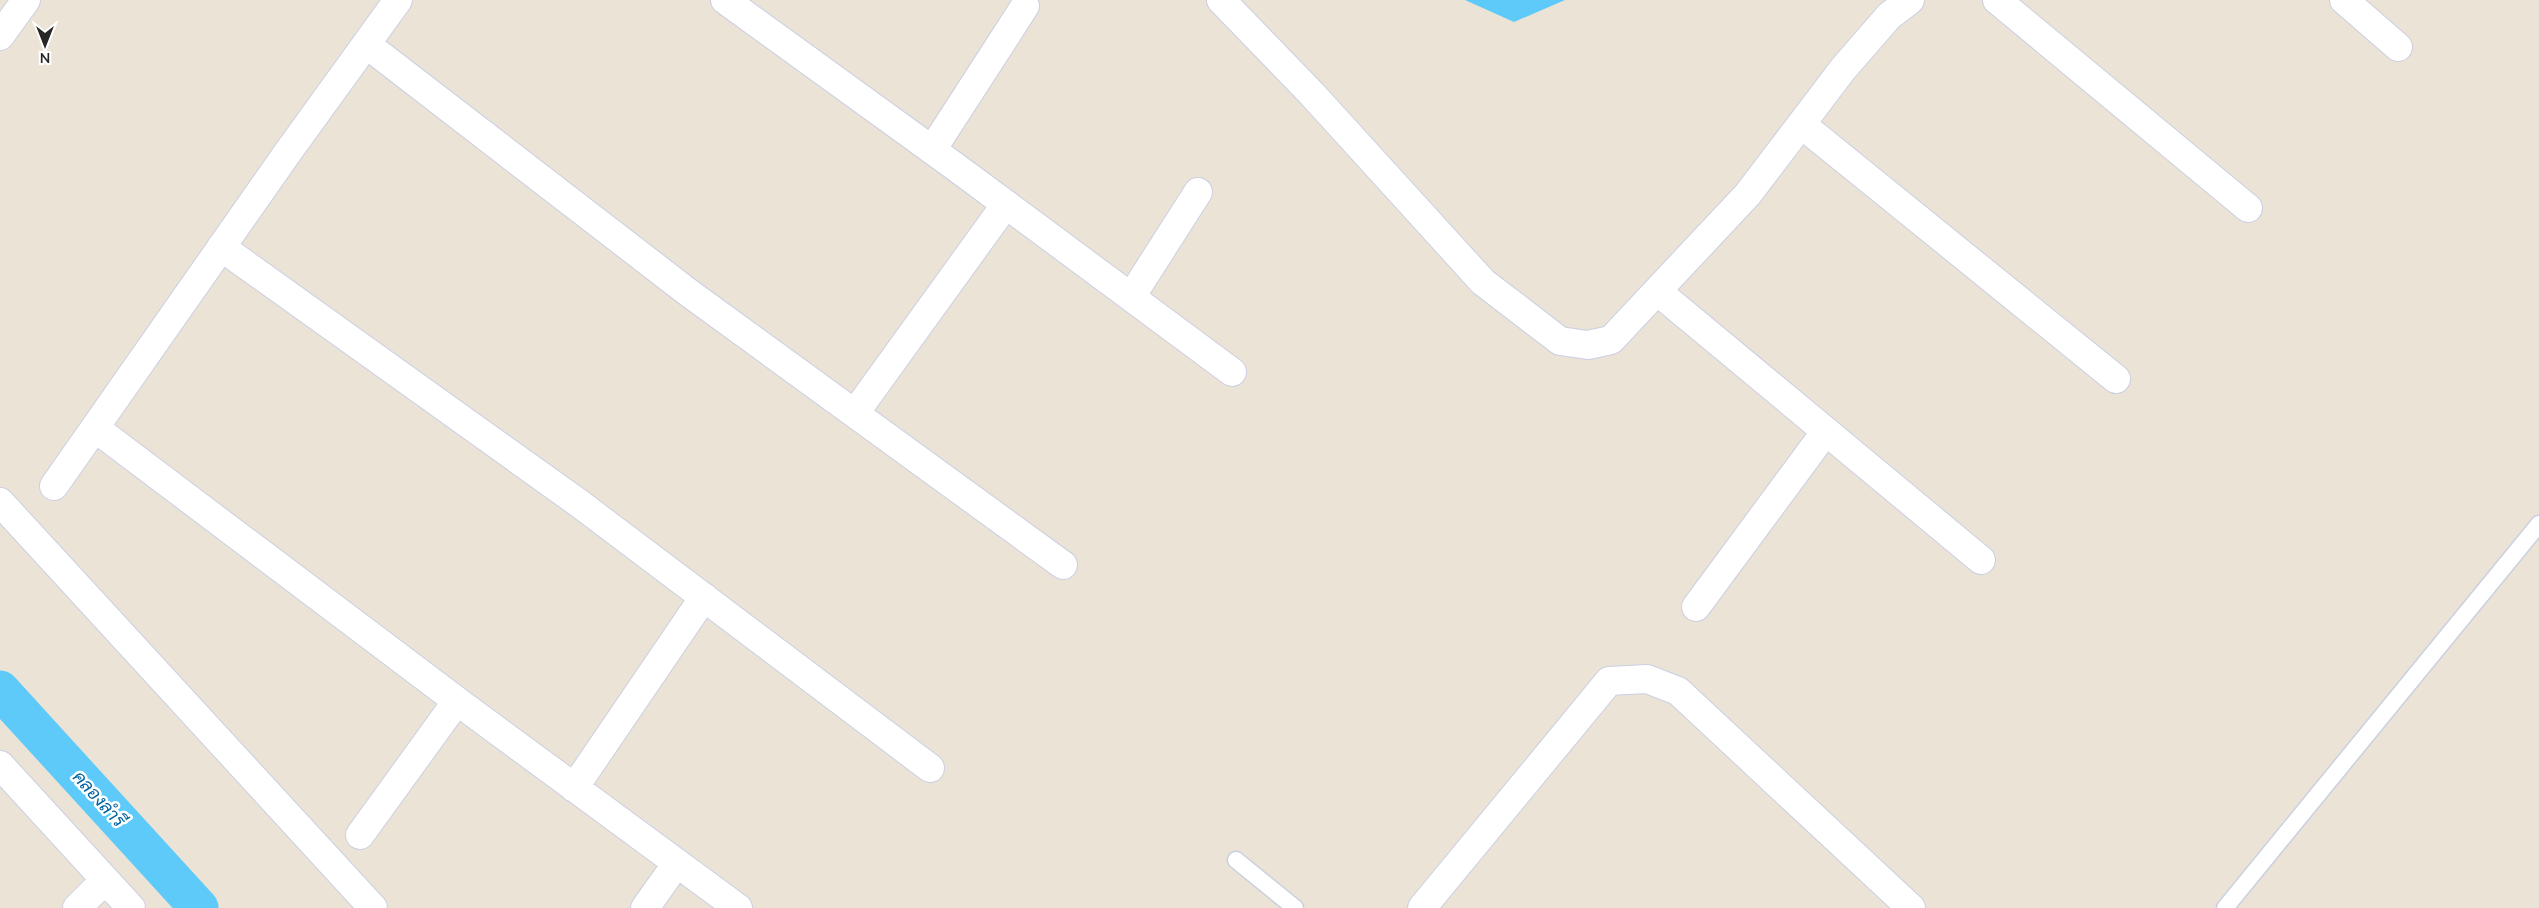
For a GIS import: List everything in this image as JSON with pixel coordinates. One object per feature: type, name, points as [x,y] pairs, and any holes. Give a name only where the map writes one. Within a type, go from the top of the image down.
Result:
[{"type":"street","points":[[0,36],[26,0]]},
{"type":"street","points":[[54,486],[221,247],[398,0]]},
{"type":"street","points":[[1221,0],[1312,94],[1483,282],[1560,340],[1588,346],[1611,340],[1748,194],[1843,69],[1889,16],[1910,0]]},
{"type":"street","points":[[1997,0],[2248,208]]},
{"type":"street","points":[[2344,0],[2398,47]]},
{"type":"street","points":[[738,4],[1232,372]]},
{"type":"street","points":[[932,150],[1025,6]]},
{"type":"street","points":[[366,44],[689,293],[1063,565]]},
{"type":"street","points":[[1801,124],[2116,379]]},
{"type":"street","points":[[1131,297],[1198,192]]},
{"type":"street","points":[[855,413],[1006,204]]},
{"type":"street","points":[[221,247],[580,504],[930,768]]},
{"type":"street","points":[[1656,291],[1981,560]]},
{"type":"street","points":[[95,428],[457,701],[738,908]]},
{"type":"street","points":[[1696,607],[1826,432]]},
{"type":"street","points":[[0,502],[373,908]]},
{"type":"street","points":[[574,788],[704,597]]},
{"type":"street","points":[[1422,908],[1608,681],[1647,679],[1678,691],[1912,908]]},
{"type":"street","points":[[360,835],[457,701]]},
{"type":"street","points":[[0,766],[130,908]]},
{"type":"street","points":[[645,908],[677,863]]},
{"type":"street","points":[[77,908],[105,880]]},
{"type":"lane","points":[[2225,908],[2539,524]]},
{"type":"lane","points":[[1236,860],[1295,908]]},
{"type":"water","points":[[1465,0],[1565,0],[1514,22]]},
{"type":"waterway","name":"คลองลำรี","points":[[0,690],[199,908]]}]
